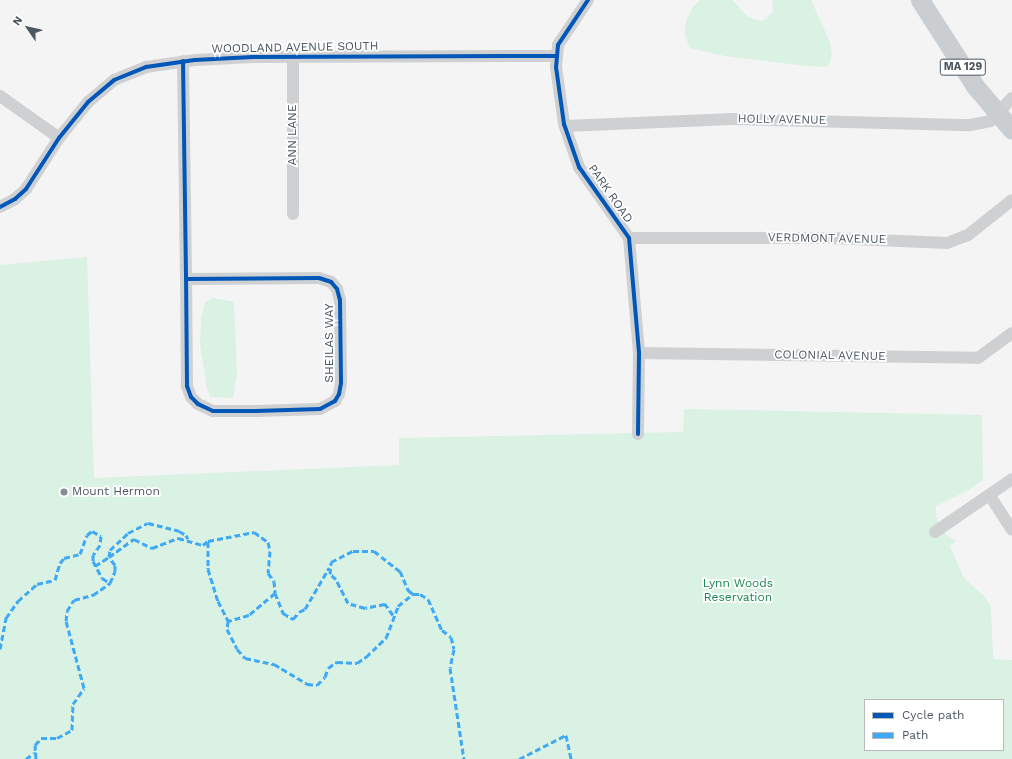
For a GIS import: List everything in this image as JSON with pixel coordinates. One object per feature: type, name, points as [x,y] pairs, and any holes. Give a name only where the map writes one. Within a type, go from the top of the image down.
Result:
[{"type":"main road","name":"MA 129","points":[[920,0],[974,86],[1012,130]]},
{"type":"street","name":"PARK ROAD","points":[[588,0],[558,45],[556,67],[565,126],[579,167],[629,238],[638,353],[638,434]]},
{"type":"street","name":"WOODLAND AVENUE SOUTH","points":[[0,207],[15,199],[26,189],[59,138],[88,102],[114,80],[146,67],[182,61],[294,57],[557,56]]},
{"type":"street","name":"ANN LANE","points":[[293,214],[294,57]]},
{"type":"street","name":"SHEILAS WAY","points":[[182,61],[187,386],[191,397],[198,404],[213,411],[320,409],[335,401],[339,394],[341,383],[340,300],[337,289],[331,282],[319,278],[186,279]]},
{"type":"street","points":[[0,96],[59,138]]},
{"type":"street","name":"HOLLY AVENUE","points":[[565,126],[733,119],[970,124],[986,123],[1012,98]]},
{"type":"street","name":"VERDMONT AVENUE","points":[[629,238],[831,238],[947,243],[968,235],[1012,200]]},
{"type":"street","name":"COLONIAL AVENUE","points":[[638,353],[977,358],[1012,332]]},
{"type":"street","points":[[935,532],[990,496],[1012,479]]},
{"type":"street","points":[[990,496],[1012,530]]},
{"type":"green space","points":[[700,0],[732,0],[747,16],[760,21],[766,19],[773,11],[772,0],[811,0],[830,42],[832,55],[830,63],[826,67],[806,66],[725,56],[690,48],[685,36],[685,24],[692,8]]},
{"type":"green space","name":"Lynn Woods Reservation","points":[[87,257],[94,478],[399,465],[399,438],[683,432],[684,409],[982,415],[983,480],[969,490],[936,506],[936,516],[944,533],[956,541],[950,546],[964,578],[985,597],[991,607],[993,659],[1012,660],[1012,759],[0,759],[0,265]]},
{"type":"green space","points":[[213,298],[234,302],[237,372],[233,398],[210,397],[207,388],[200,344],[201,317],[205,302]]},
{"type":"marked path","points":[[95,566],[109,557],[110,550],[128,533],[148,523],[179,531],[186,535],[188,539]]},
{"type":"marked path","points":[[0,649],[6,618],[18,601],[37,584],[55,580],[60,563],[64,558],[80,554],[87,535],[92,531],[101,536],[100,545],[93,555],[93,561],[102,578],[110,583],[115,571],[115,565],[109,557],[134,539],[152,548],[178,538],[203,545],[208,541],[254,532],[268,542],[270,551],[268,573],[274,581],[275,593],[249,615],[228,621],[227,629],[237,649],[245,658],[274,664],[307,684],[317,685],[325,677],[328,668],[337,662],[357,663],[366,657],[386,638],[398,606],[413,594],[420,594],[428,599],[442,630],[451,637],[454,649],[450,668],[464,759]]},
{"type":"marked path","points":[[208,541],[208,569],[218,601],[228,621]]},
{"type":"marked path","points":[[393,615],[385,604],[365,608],[348,603],[336,579],[330,574],[331,562],[353,551],[374,551],[400,571],[408,590],[413,594]]},
{"type":"marked path","points":[[275,593],[283,613],[293,619],[299,612],[305,609],[329,568]]},
{"type":"marked path","points":[[36,759],[35,745],[41,738],[57,738],[72,730],[73,704],[84,688],[66,621],[67,611],[74,600],[93,595],[110,583]]},
{"type":"marked path","points":[[519,759],[566,735],[571,759]]},
{"type":"marked path","points":[[26,759],[34,753],[37,754]]},
{"type":"cycle path","points":[[588,0],[558,45],[556,67],[564,124],[579,167],[629,238],[639,353],[638,434]]},
{"type":"cycle path","points":[[0,207],[15,199],[26,189],[59,138],[88,102],[114,80],[146,67],[195,60],[253,57],[557,56]]},
{"type":"cycle path","points":[[183,61],[186,279],[319,278],[331,282],[337,289],[340,300],[341,383],[339,394],[335,401],[320,409],[256,411],[213,411],[198,404],[191,397],[187,386],[186,279]]},
{"type":"place","name":"Mount Hermon","points":[[64,492]]}]
